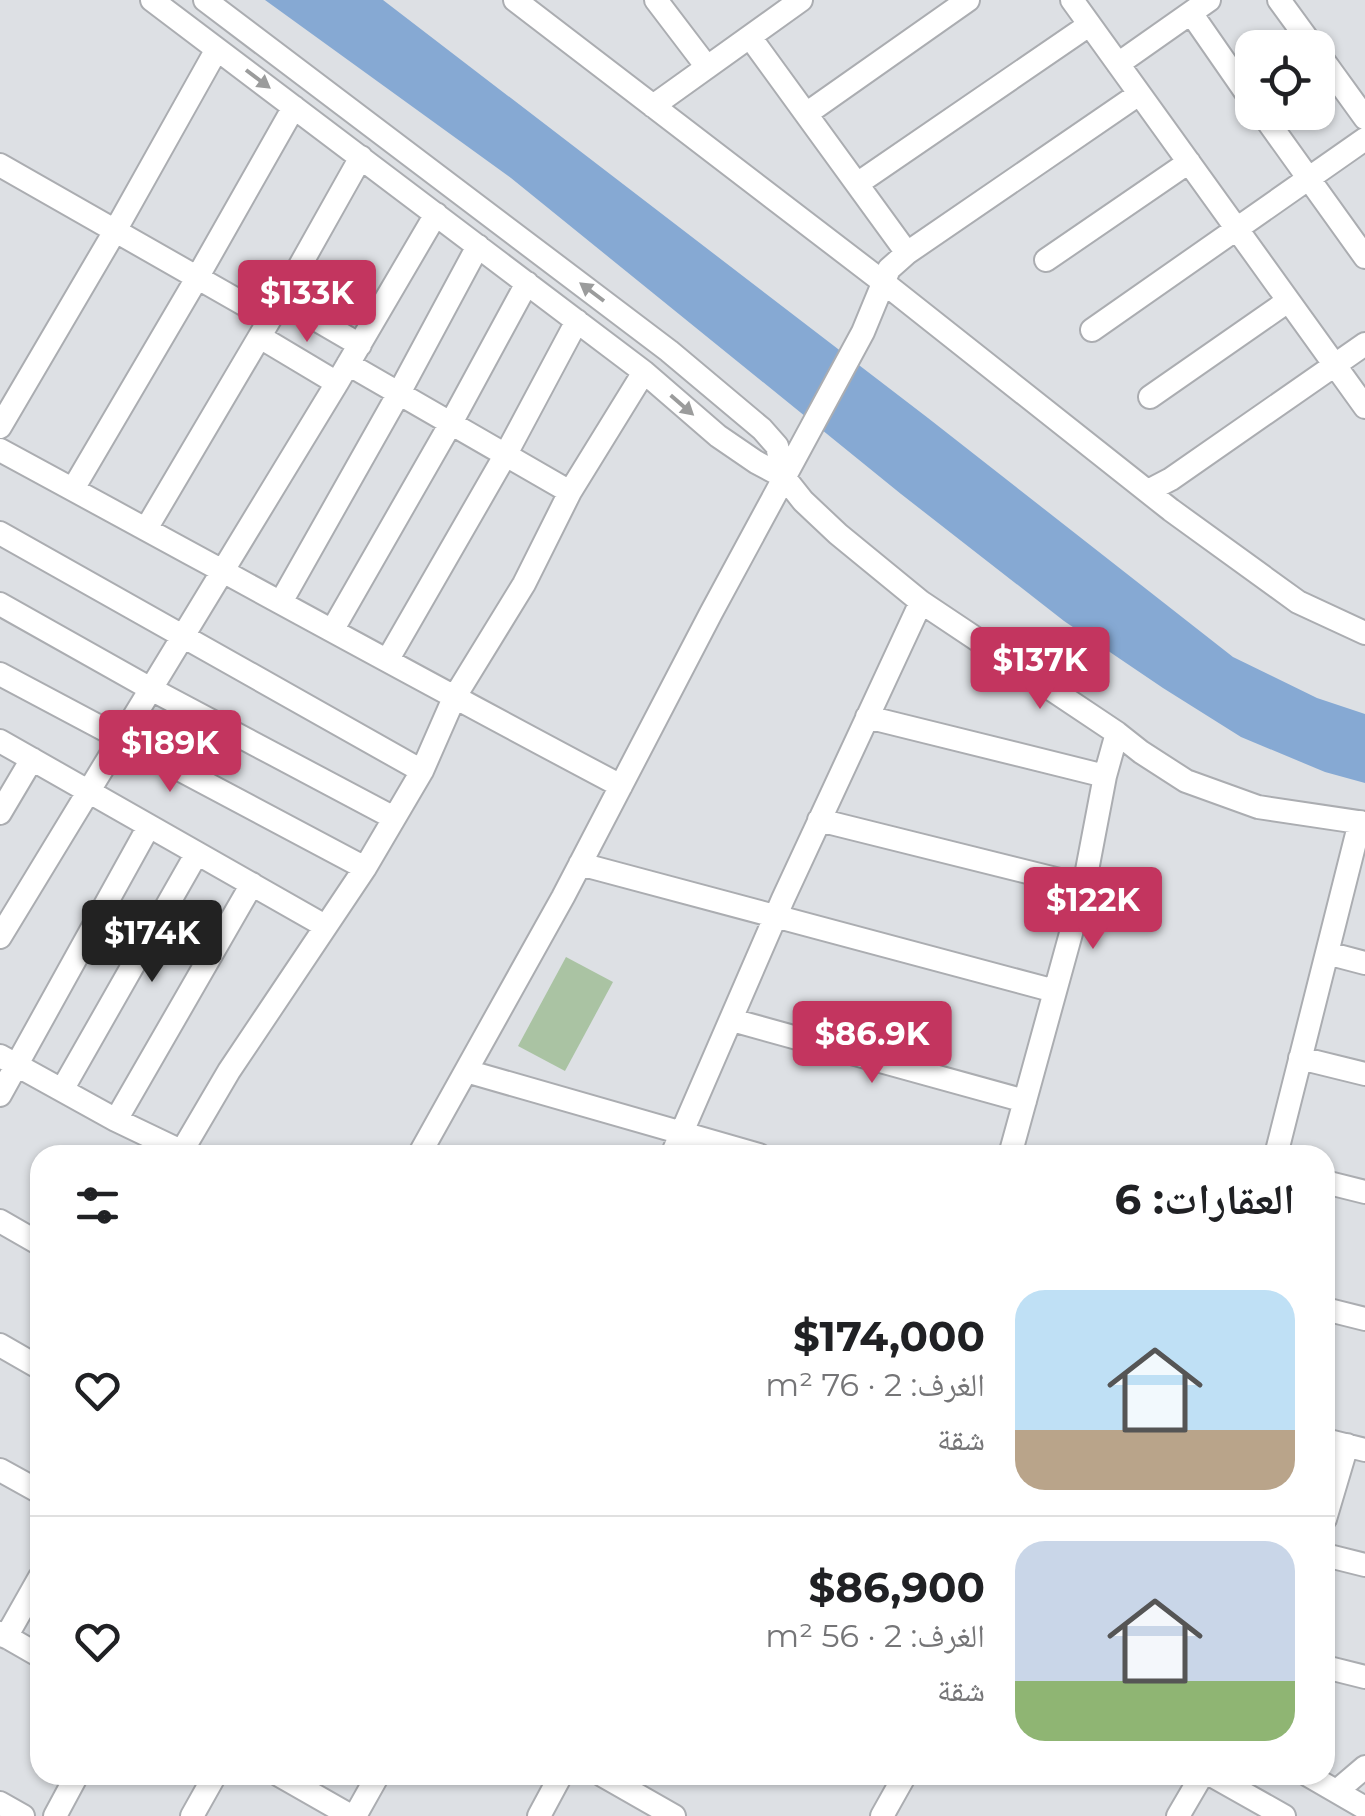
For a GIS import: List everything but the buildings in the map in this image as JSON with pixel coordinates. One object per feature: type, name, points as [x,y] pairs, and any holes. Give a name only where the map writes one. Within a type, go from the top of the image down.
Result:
[{"type":"street","points":[[152,0],[644,372],[718,436],[784,477],[838,534],[920,602],[1186,781],[1258,807],[1363,822],[1359,850],[1327,953],[1278,1145]]},
{"type":"street","points":[[205,0],[670,350],[738,406],[777,446],[784,477]]},
{"type":"street","points":[[515,0],[1148,491],[1298,602],[1365,634]]},
{"type":"street","points":[[656,0],[706,67]]},
{"type":"street","points":[[653,106],[801,0]]},
{"type":"street","points":[[806,114],[968,0]]},
{"type":"street","points":[[1072,0],[1365,407]]},
{"type":"street","points":[[1279,0],[1301,30]]},
{"type":"street","points":[[1118,64],[1200,6],[1235,70]]},
{"type":"street","points":[[857,184],[1090,25]]},
{"type":"street","points":[[750,36],[906,252]]},
{"type":"street","points":[[0,427],[116,231],[217,49]]},
{"type":"street","points":[[1335,76],[1365,118]]},
{"type":"street","points":[[425,1145],[580,864],[862,332],[888,269],[906,252],[1139,94]]},
{"type":"street","points":[[73,489],[294,107]]},
{"type":"street","points":[[1273,130],[1365,257]]},
{"type":"street","points":[[1092,330],[1365,139]]},
{"type":"street","points":[[146,528],[361,157]]},
{"type":"street","points":[[1046,260],[1188,162]]},
{"type":"street","points":[[0,165],[570,492]]},
{"type":"street","points":[[0,937],[436,214]]},
{"type":"street","points":[[281,602],[478,246]]},
{"type":"street","points":[[332,629],[527,283]]},
{"type":"street","points":[[1150,397],[1288,300]]},
{"type":"street","points":[[270,318],[348,364]]},
{"type":"street","points":[[388,659],[577,321]]},
{"type":"street","points":[[1148,491],[1365,344]]},
{"type":"street","points":[[190,1145],[229,1070],[366,868],[422,771],[454,698],[524,584],[570,492],[644,372]]},
{"type":"street","points":[[0,450],[621,786]]},
{"type":"street","points":[[0,533],[422,771]]},
{"type":"street","points":[[677,1145],[775,917],[920,602]]},
{"type":"street","points":[[0,604],[394,818]]},
{"type":"street","points":[[0,674],[366,868]]},
{"type":"street","points":[[867,717],[1105,776]]},
{"type":"street","points":[[1013,1145],[1084,886],[1117,733]]},
{"type":"street","points":[[0,741],[325,926]]},
{"type":"street","points":[[0,813],[32,759]]},
{"type":"street","points":[[820,820],[1084,886]]},
{"type":"street","points":[[0,1096],[8,1060],[149,826]]},
{"type":"street","points":[[62,1090],[197,853]]},
{"type":"street","points":[[580,864],[1055,991]]},
{"type":"street","points":[[116,1120],[252,884]]},
{"type":"street","points":[[1327,953],[1365,962]]},
{"type":"street","points":[[732,1020],[1025,1101]]},
{"type":"street","points":[[1300,1058],[1365,1074]]},
{"type":"street","points":[[8,1060],[169,1145]]},
{"type":"street","points":[[466,1071],[724,1145]]},
{"type":"street","points":[[1335,1184],[1365,1192]]},
{"type":"street","points":[[0,1220],[30,1238]]},
{"type":"street","points":[[1335,1312],[1365,1319]]},
{"type":"street","points":[[0,1345],[30,1362]]},
{"type":"street","points":[[1335,1482],[1345,1445]]},
{"type":"street","points":[[0,1470],[30,1486]]},
{"type":"street","points":[[1335,1558],[1365,1566]]},
{"type":"street","points":[[30,1592],[3,1635],[30,1650]]},
{"type":"street","points":[[1335,1670],[1365,1677]]},
{"type":"street","points":[[1338,1790],[1365,1768]]},
{"type":"street","points":[[55,1816],[72,1785]]},
{"type":"street","points":[[192,1816],[209,1785]]},
{"type":"street","points":[[291,1785],[321,1809],[353,1816],[372,1785]]},
{"type":"street","points":[[539,1816],[556,1785]]},
{"type":"street","points":[[620,1785],[674,1816]]},
{"type":"street","points":[[882,1816],[898,1785]]},
{"type":"street","points":[[1178,1816],[1196,1785]]},
{"type":"street","points":[[1228,1785],[1284,1816]]},
{"type":"street","points":[[1328,1785],[1365,1808]]},
{"type":"street","points":[[0,1803],[23,1816]]},
{"type":"green space","points":[[566,957],[613,982],[565,1071],[518,1046]]},
{"type":"water","points":[[265,0],[383,0],[1233,657],[1317,698],[1365,714],[1365,783],[1325,772],[1241,737],[1064,621],[511,178]]}]
